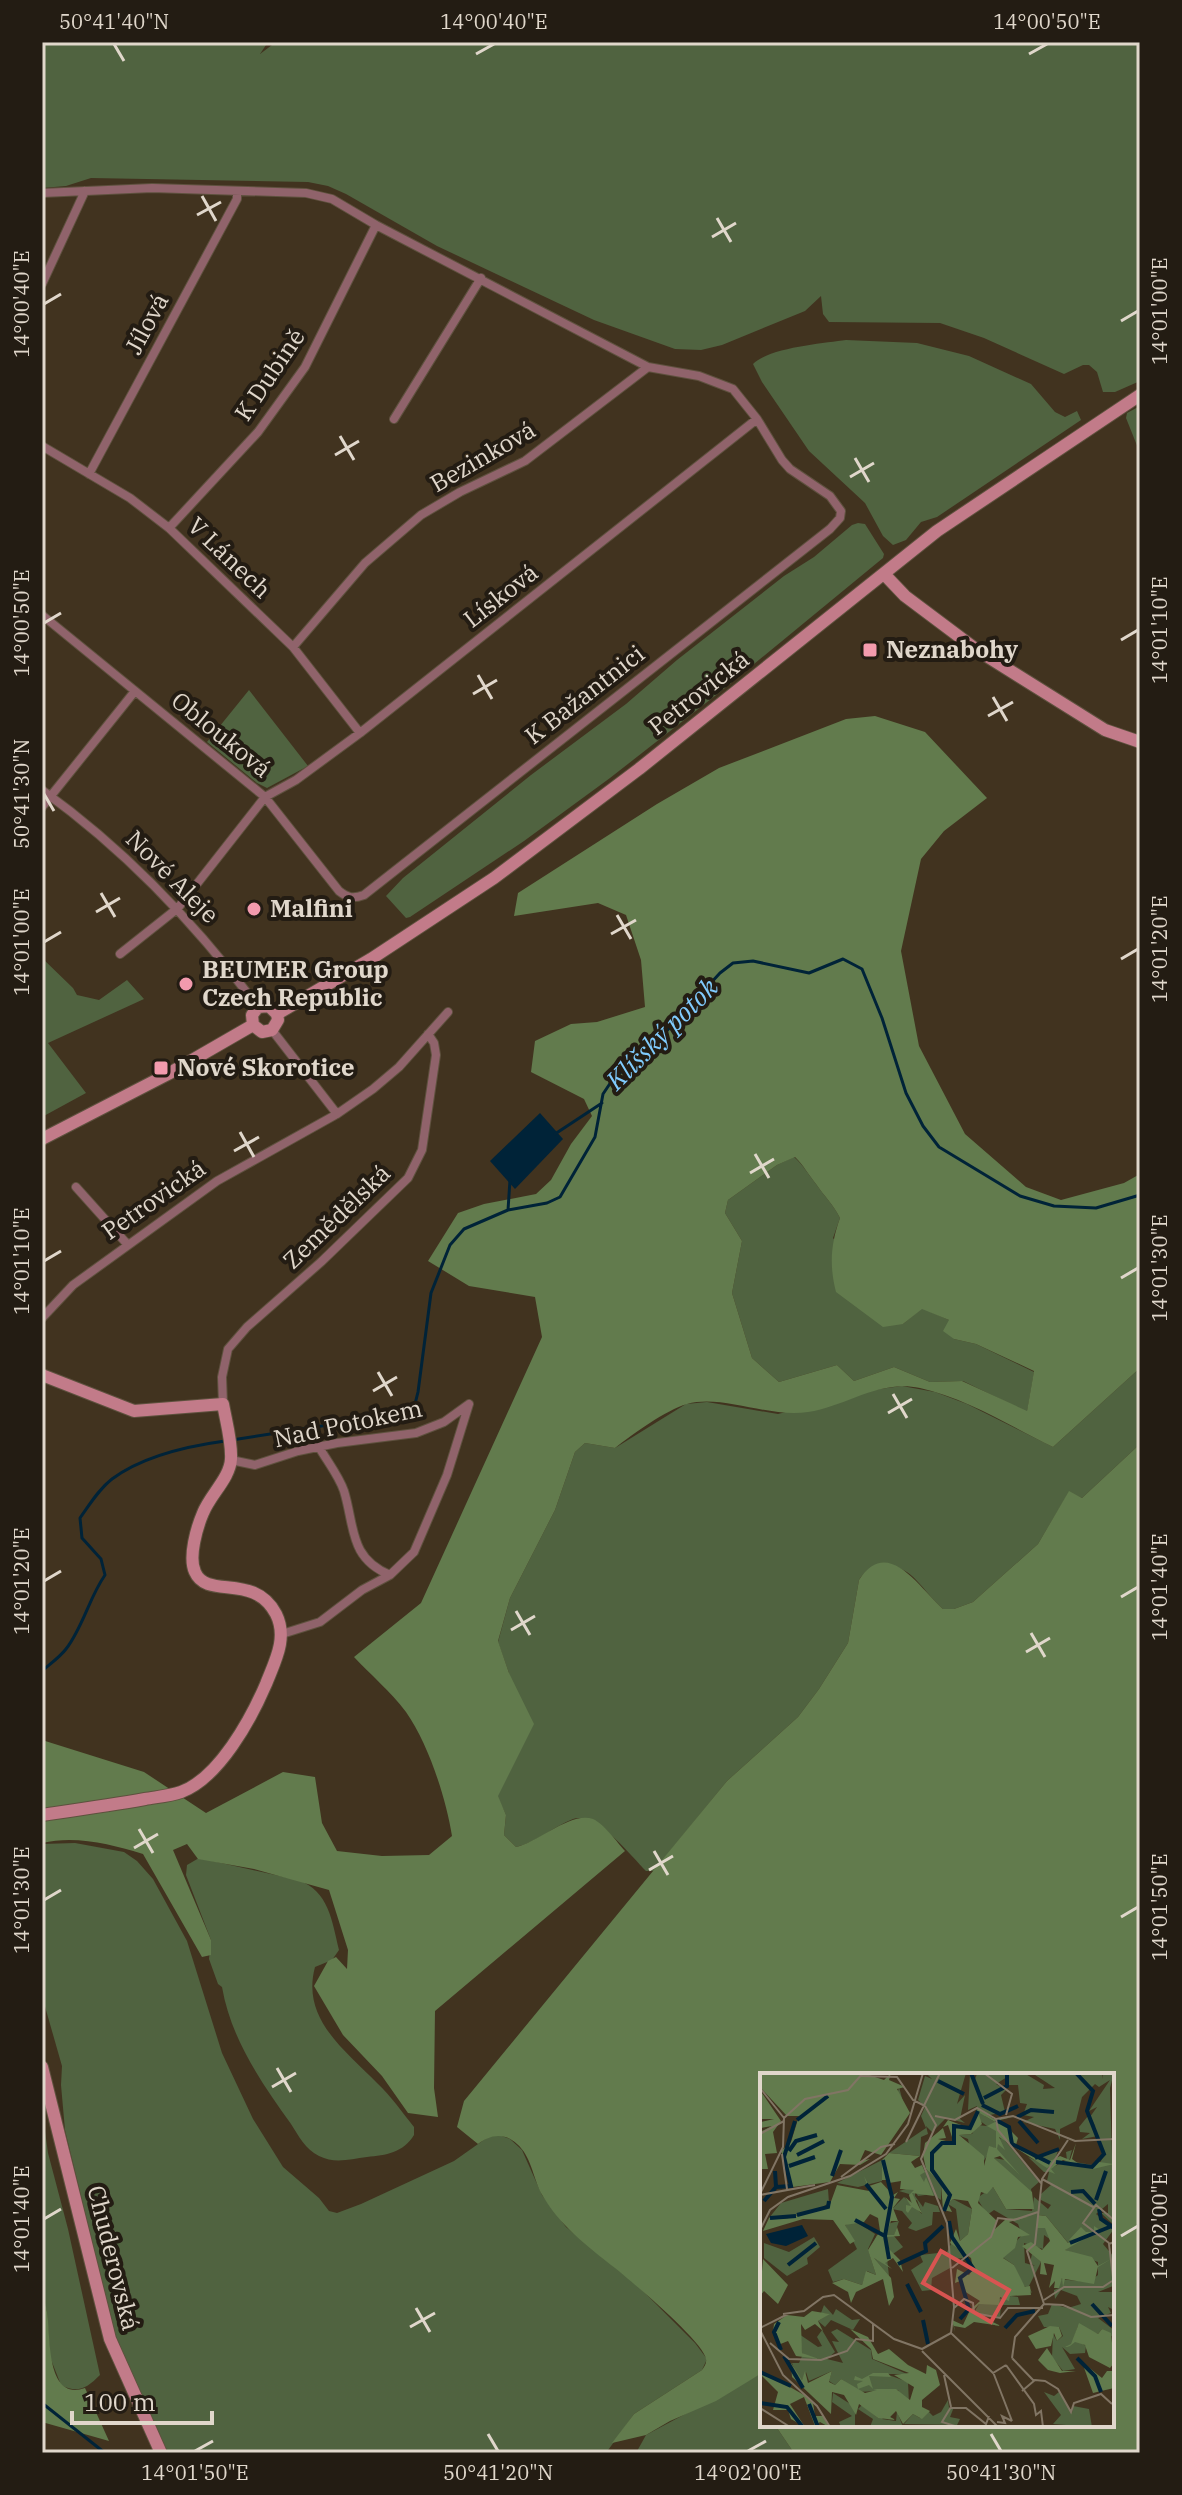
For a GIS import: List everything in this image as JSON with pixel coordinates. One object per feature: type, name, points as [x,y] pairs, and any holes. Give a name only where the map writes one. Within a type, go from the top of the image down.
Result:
[{"type":"street","points":[[42,193],[152,188],[306,193],[332,199],[648,367],[699,376],[733,389],[757,419]]},
{"type":"street","points":[[42,284],[85,191]]},
{"type":"street","name":"Jílová","points":[[89,474],[237,199],[237,191]]},
{"type":"street","name":"K Dubině","points":[[169,528],[258,432],[305,367],[376,225]]},
{"type":"street","points":[[394,419],[481,278]]},
{"type":"street","name":"Bezinková","points":[[293,647],[365,563],[421,515],[460,492],[525,461],[648,367]]},
{"type":"street","name":"Petrovická","points":[[277,1014],[371,959],[494,878],[639,769],[937,531],[1140,395]]},
{"type":"street","name":"Lísková","points":[[265,797],[296,780],[360,733],[757,419]]},
{"type":"street","name":"K Bažantnici","points":[[265,797],[339,891],[347,897],[364,895],[838,521],[842,513],[838,505],[782,460],[757,419]]},
{"type":"street","name":"V Lánech","points":[[42,446],[130,498],[169,528],[293,647],[360,733]]},
{"type":"street","points":[[884,574],[905,596],[977,650],[1105,730],[1140,742]]},
{"type":"street","name":"Oblouková","points":[[42,615],[265,797],[178,908],[120,954]]},
{"type":"street","points":[[42,807],[135,691]]},
{"type":"street","name":"Nové Aleje","points":[[42,790],[106,839],[178,908],[258,1007]]},
{"type":"street","points":[[269,1006],[277,1014],[278,1020],[272,1030],[262,1032],[253,1025],[252,1015],[258,1007],[269,1006]]},
{"type":"street","name":"Petrovická","points":[[42,1318],[73,1285],[217,1181],[337,1114],[373,1089],[399,1067],[448,1012]]},
{"type":"street","points":[[42,1139],[182,1067],[253,1025]]},
{"type":"street","points":[[272,1030],[337,1114]]},
{"type":"street","name":"Zemědělská","points":[[223,1404],[225,1355],[233,1342],[408,1178],[422,1150],[425,1135],[436,1055],[434,1043],[428,1034]]},
{"type":"street","points":[[76,1187],[128,1245]]},
{"type":"street","points":[[42,1375],[134,1411],[223,1404],[229,1447],[203,1512],[193,1551],[194,1571],[202,1582],[212,1586],[245,1588],[262,1596],[276,1613],[282,1634],[279,1651],[247,1723],[233,1744],[201,1779],[180,1792],[42,1815]]},
{"type":"street","name":"Nad Potokem","points":[[229,1447],[255,1465],[319,1447],[416,1433],[444,1422],[469,1404],[447,1475],[414,1552],[390,1575]]},
{"type":"street","points":[[319,1447],[343,1489],[356,1545],[375,1569],[390,1575]]},
{"type":"street","points":[[282,1634],[320,1622],[362,1590],[390,1575]]},
{"type":"street","name":"Chuderovská","points":[[42,2067],[110,2339],[161,2453]]},
{"type":"green space","points":[[42,42],[268,42],[260,54],[276,42],[1140,42],[1140,381],[1115,392],[1103,392],[1097,372],[1089,365],[1064,374],[984,338],[940,323],[829,322],[823,314],[821,296],[805,311],[722,345],[701,350],[675,349],[594,320],[437,246],[346,194],[308,182],[91,178],[66,186],[42,188]]},
{"type":"green space","points":[[846,340],[917,343],[969,356],[1031,384],[1055,412],[1065,417],[1077,411],[1081,420],[937,517],[921,522],[906,540],[893,545],[883,536],[865,503],[809,451],[753,364],[760,358],[783,350]]},
{"type":"green space","points":[[1140,406],[1140,453],[1126,418],[1127,413]]},
{"type":"green space","points":[[858,523],[865,524],[884,554],[883,558],[720,692],[524,841],[410,917],[406,918],[386,896],[403,878],[531,775],[626,704],[784,576]]},
{"type":"green space","points":[[249,690],[308,766],[267,788],[207,742]]},
{"type":"green space","points":[[875,716],[925,732],[987,798],[944,831],[921,859],[901,951],[919,1046],[965,1134],[1026,1187],[1061,1200],[1124,1183],[1140,1174],[1140,1368],[1053,1447],[954,1398],[905,1386],[877,1390],[808,1412],[777,1412],[715,1402],[687,1404],[660,1417],[615,1448],[585,1443],[575,1452],[555,1510],[510,1598],[498,1641],[509,1673],[534,1724],[498,1796],[506,1815],[504,1835],[516,1847],[565,1823],[584,1818],[602,1825],[625,1851],[435,2011],[434,2088],[438,2117],[408,2113],[382,2076],[343,2035],[314,1986],[328,1961],[336,1957],[347,1969],[348,1950],[329,1890],[254,1869],[198,1859],[187,1844],[173,1850],[211,1940],[211,1955],[202,1957],[143,1854],[80,1840],[42,1843],[42,1740],[144,1772],[206,1813],[283,1772],[315,1777],[322,1823],[337,1851],[382,1856],[429,1855],[452,1836],[435,1771],[422,1739],[394,1697],[354,1657],[421,1603],[542,1337],[535,1297],[469,1286],[428,1261],[458,1213],[484,1204],[536,1194],[551,1180],[571,1144],[592,1116],[584,1099],[531,1072],[535,1041],[571,1024],[597,1022],[645,1007],[641,960],[626,915],[598,903],[514,916],[518,893],[719,768],[846,719]],"holes":[[[795,1157],[840,1218],[832,1254],[836,1292],[883,1327],[903,1324],[922,1309],[949,1320],[943,1331],[954,1339],[976,1344],[1034,1371],[1027,1411],[962,1381],[930,1382],[894,1367],[854,1381],[837,1365],[779,1382],[752,1358],[732,1293],[742,1241],[725,1213],[728,1200],[777,1165]]]},
{"type":"green space","points":[[42,958],[77,995],[99,1000],[127,980],[144,999],[48,1043],[86,1093],[42,1117]]},
{"type":"green space","points":[[794,1157],[840,1218],[833,1238],[903,1324],[922,1308],[949,1320],[954,1339],[976,1344],[1034,1372],[1027,1412],[963,1381],[930,1382],[894,1367],[854,1381],[837,1365],[779,1382],[752,1358],[732,1293],[742,1241],[725,1213],[728,1200],[777,1165]]},
{"type":"green space","points":[[1140,1368],[1140,1444],[1082,1498],[1069,1492],[1038,1544],[973,1602],[954,1609],[943,1609],[913,1577],[896,1567],[874,1569],[862,1576],[848,1643],[819,1689],[798,1717],[727,1781],[654,1871],[646,1871],[612,1836],[582,1818],[573,1819],[516,1847],[504,1835],[506,1815],[497,1796],[511,1768],[509,1673],[498,1642],[510,1598],[555,1510],[575,1452],[585,1443],[615,1448],[686,1404],[707,1402],[778,1414],[872,1390],[902,1386],[935,1392],[967,1404],[1053,1447]]},
{"type":"green space","points":[[1140,1444],[1140,2453],[794,2453],[776,2427],[1114,2427],[1114,2073],[760,2073],[760,2374],[716,2401],[646,2435],[612,2443],[634,2414],[702,2370],[706,2359],[681,2326],[556,2215],[541,2193],[529,2161],[517,2144],[497,2136],[478,2144],[457,2127],[464,2101],[727,1781],[798,1717],[848,1643],[859,1580],[870,1568],[881,1563],[892,1564],[914,1579],[943,1609],[954,1609],[973,1602],[1038,1544],[1069,1491],[1082,1498]]},
{"type":"green space","points":[[75,1843],[124,1852],[153,1879],[187,1941],[222,2053],[253,2119],[283,2167],[319,2198],[329,2211],[337,2213],[361,2204],[454,2161],[488,2137],[499,2135],[510,2139],[522,2150],[542,2195],[566,2227],[637,2285],[695,2343],[707,2359],[702,2370],[634,2414],[606,2453],[168,2453],[121,2361],[65,2130],[62,2066],[42,1996],[42,1844]]},
{"type":"green space","points":[[199,1858],[298,1880],[323,1899],[339,1950],[332,1960],[315,1967],[312,1986],[314,2002],[320,2018],[340,2046],[387,2093],[414,2127],[414,2135],[405,2146],[387,2154],[337,2160],[325,2158],[306,2146],[258,2076],[232,2024],[222,1987],[209,1959],[211,1940],[186,1875],[187,1865]]},
{"type":"green space","points":[[42,2109],[48,2153],[100,2375],[77,2389],[61,2385],[50,2357],[47,2312],[42,2293]]},
{"type":"green space","points":[[42,2293],[56,2376],[72,2390],[85,2388],[109,2441],[42,2422]]},
{"type":"green space","points":[[760,2374],[760,2427],[776,2427],[794,2453],[636,2453],[646,2435]]},
{"type":"water","points":[[540,1113],[563,1139],[515,1189],[490,1161]]},
{"type":"waterway","name":"Klíšský potok","points":[[232,1440],[341,1423],[372,1422],[409,1413],[414,1408],[418,1392],[431,1293],[450,1245],[464,1229],[508,1210],[547,1203],[560,1197],[595,1137],[603,1094],[613,1079],[662,1036],[733,963],[753,961],[809,973],[843,959],[862,969],[882,1018],[906,1093],[923,1126],[939,1147],[1020,1196],[1054,1206],[1096,1208],[1140,1195]]},
{"type":"waterway","points":[[555,1134],[602,1103]]},
{"type":"waterway","points":[[508,1210],[510,1180]]},
{"type":"waterway","name":"Klíšský potok","points":[[42,1671],[61,1655],[72,1640],[105,1575],[101,1559],[82,1538],[80,1518],[99,1492],[124,1471],[152,1458],[225,1441]]},
{"type":"waterway","points":[[42,2403],[105,2453]]},
{"type":"place","name":"Neznabohy","points":[[870,650]]},
{"type":"place","name":"Malfini","points":[[254,909]]},
{"type":"place","name":"BEUMER Group Czech Republic","points":[[186,984]]},
{"type":"place","name":"Nové Skorotice","points":[[161,1068]]}]
